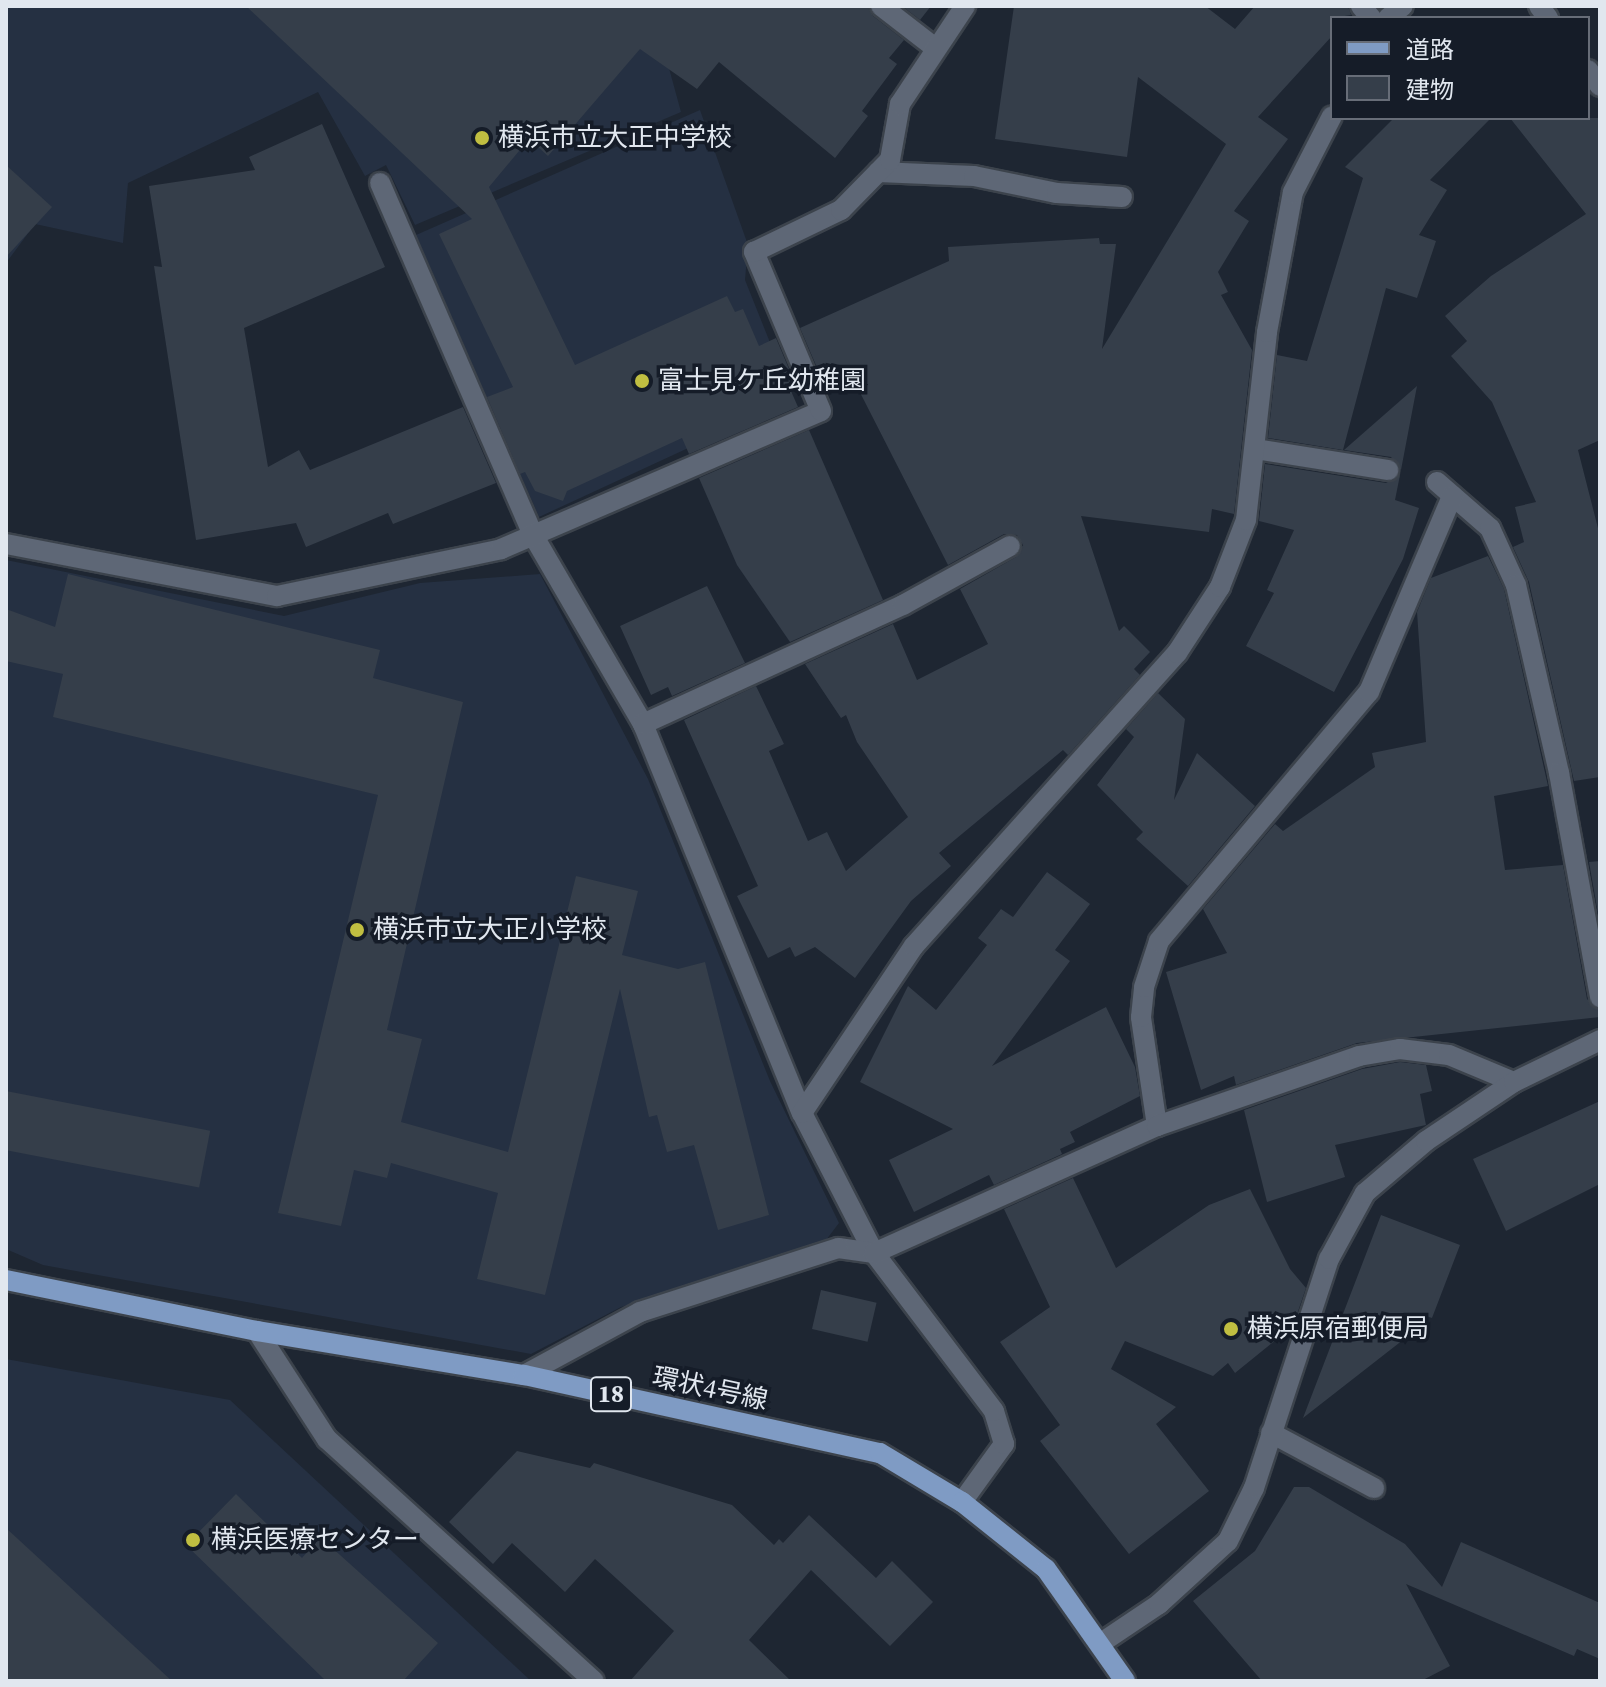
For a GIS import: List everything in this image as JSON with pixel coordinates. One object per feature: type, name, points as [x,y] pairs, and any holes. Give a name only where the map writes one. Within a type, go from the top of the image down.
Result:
[{"type":"main road","name":"環状4号線","points":[[6,1280],[257,1331],[524,1375],[880,1453],[962,1502],[1046,1569],[1125,1681]]},
{"type":"street","points":[[881,6],[934,47]]},
{"type":"street","points":[[6,544],[277,596],[501,549],[821,411],[754,252],[841,210],[890,160],[900,104],[934,47],[965,6]]},
{"type":"street","points":[[802,1113],[914,946],[1177,653],[1220,587],[1246,520],[1267,332],[1293,192],[1330,120]]},
{"type":"street","points":[[878,172],[974,176],[1057,193],[1122,197]]},
{"type":"street","points":[[380,183],[533,535],[643,724],[802,1113],[874,1253],[994,1411],[1004,1444],[962,1502]]},
{"type":"street","points":[[1255,449],[1388,470]]},
{"type":"street","points":[[1157,1126],[1141,1017],[1144,987],[1159,941],[1369,692],[1445,489],[1490,528],[1516,585],[1559,773],[1600,997]]},
{"type":"street","points":[[643,724],[903,605],[1010,546]]},
{"type":"street","points":[[1101,1643],[1159,1604],[1228,1541],[1254,1488],[1329,1259],[1365,1193],[1426,1141],[1514,1082],[1600,1040]]},
{"type":"street","points":[[524,1375],[640,1312],[838,1248],[874,1253],[1157,1126],[1359,1056],[1400,1049],[1449,1055],[1514,1082]]},
{"type":"street","points":[[257,1331],[327,1439],[594,1681]]},
{"type":"street","points":[[1271,1433],[1374,1488]]},
{"type":"shaded area","name":"横浜市立大正中学校","points":[[6,6],[652,6],[681,112],[415,225],[386,165],[365,176],[318,92],[128,183],[123,243],[35,224],[6,263]]},
{"type":"shaded area","points":[[700,110],[748,245],[745,280],[787,385],[777,407],[539,517],[416,235]]},
{"type":"shaded area","name":"横浜市立大正小学校","points":[[6,560],[284,616],[420,583],[540,574],[648,779],[770,1081],[839,1223],[823,1244],[621,1307],[531,1354],[43,1265],[6,1249]]},
{"type":"shaded area","name":"横浜医療センター","points":[[6,1359],[230,1400],[531,1681],[6,1681]]},
{"type":"building","points":[[246,6],[868,6],[873,16],[904,40],[889,58],[897,64],[862,111],[868,116],[835,158],[719,62],[697,89],[640,49],[548,156],[529,139],[489,187],[575,365],[727,296],[735,312],[743,309],[759,346],[776,338],[797,388],[791,391],[798,407],[689,454],[682,438],[567,491],[563,501],[535,491],[525,472],[520,474],[487,397],[513,387],[439,234],[472,219]]},
{"type":"building","points":[[902,6],[931,6],[920,20]]},
{"type":"building","points":[[1014,6],[1205,6],[1235,29],[1255,6],[1348,6],[1351,15],[1330,16],[1330,38],[1258,117],[1288,139],[1234,211],[1249,221],[1218,272],[1228,292],[1221,295],[1252,350],[1234,514],[1212,509],[1209,532],[1081,516],[1119,631],[1124,626],[1150,652],[1134,669],[1140,675],[1068,755],[1063,750],[939,853],[951,866],[911,901],[855,978],[815,947],[795,957],[790,947],[768,958],[737,896],[758,886],[684,720],[756,686],[784,744],[769,751],[808,841],[827,832],[846,871],[908,817],[857,742],[846,715],[841,718],[805,664],[893,624],[917,680],[988,644],[960,589],[1016,557],[1023,545],[1017,535],[1004,534],[948,565],[846,365],[821,377],[800,328],[949,261],[948,247],[1099,238],[1100,244],[1116,244],[1102,349],[1226,144],[1138,77],[1127,157],[995,139]]},
{"type":"building","points":[[1600,118],[1600,440],[1578,450],[1600,536],[1600,777],[1574,781],[1529,582],[1513,547],[1524,542],[1515,507],[1536,502],[1492,402],[1451,356],[1467,341],[1445,316],[1491,276],[1586,214],[1512,120]]},
{"type":"building","points":[[1392,120],[1489,120],[1430,180],[1447,190],[1419,235],[1436,241],[1417,298],[1386,288],[1343,450],[1268,438],[1277,355],[1307,361],[1363,178],[1345,167]]},
{"type":"building","points":[[322,124],[385,267],[244,328],[268,467],[299,450],[310,470],[463,407],[496,483],[393,524],[388,513],[306,547],[296,523],[196,540],[154,266],[162,267],[149,186],[255,170],[249,157]]},
{"type":"building","points":[[6,165],[52,207],[6,257]]},
{"type":"building","points":[[1417,386],[1401,470],[1391,457],[1344,450]]},
{"type":"building","points":[[809,430],[883,600],[790,642],[737,565],[699,478]]},
{"type":"building","points":[[1265,464],[1386,483],[1400,475],[1395,500],[1419,508],[1403,559],[1334,692],[1246,646],[1274,593],[1267,590],[1294,530],[1259,521]]},
{"type":"building","points":[[1488,556],[1504,589],[1548,786],[1494,796],[1505,870],[1563,865],[1587,999],[1600,1010],[1600,1017],[1357,1043],[1236,1085],[1234,1076],[1201,1090],[1166,972],[1227,953],[1203,909],[1275,824],[1283,831],[1375,767],[1372,753],[1426,742],[1417,612],[1431,578]]},
{"type":"building","points":[[68,574],[380,650],[373,678],[463,702],[387,1030],[422,1039],[401,1122],[508,1152],[576,876],[638,891],[622,955],[678,969],[705,962],[769,1215],[718,1230],[694,1145],[667,1152],[657,1115],[649,1117],[620,989],[545,1295],[477,1279],[498,1193],[391,1163],[387,1178],[354,1170],[341,1226],[278,1213],[378,795],[53,717],[63,674],[6,661],[6,609],[55,627]]},
{"type":"building","points":[[707,586],[745,663],[672,696],[668,687],[651,695],[620,626]]},
{"type":"building","points":[[1158,693],[1185,719],[1174,800],[1197,753],[1255,806],[1188,886],[1136,839],[1143,832],[1097,785],[1134,737],[1126,729]]},
{"type":"building","points":[[1600,861],[1600,925],[1589,862]]},
{"type":"building","points":[[1047,872],[1090,904],[1055,950],[1070,961],[992,1066],[1106,1007],[1135,1067],[1140,1096],[1070,1132],[1075,1142],[1060,1149],[1062,1154],[994,1185],[989,1175],[914,1212],[889,1160],[953,1129],[860,1082],[908,986],[936,1010],[987,945],[978,938],[1001,909],[1013,917]]},
{"type":"building","points":[[1400,1062],[1426,1065],[1432,1091],[1420,1094],[1426,1125],[1335,1145],[1345,1177],[1267,1202],[1244,1110],[1362,1069]]},
{"type":"building","points":[[6,1091],[210,1131],[199,1188],[6,1150]]},
{"type":"building","points":[[1600,1101],[1600,1184],[1506,1231],[1473,1159]]},
{"type":"building","points":[[1073,1178],[1116,1268],[1209,1205],[1250,1189],[1290,1269],[1306,1288],[1293,1326],[1235,1373],[1228,1363],[1213,1376],[1125,1341],[1111,1369],[1176,1407],[1156,1424],[1209,1491],[1129,1554],[1040,1441],[1060,1425],[1000,1342],[1050,1307],[1004,1209]]},
{"type":"building","points":[[1381,1215],[1460,1245],[1432,1318],[1423,1315],[1417,1329],[1303,1418]]},
{"type":"building","points":[[821,1290],[877,1303],[868,1342],[812,1329]]},
{"type":"building","points":[[517,1451],[590,1468],[594,1463],[732,1505],[774,1545],[779,1539],[783,1543],[809,1515],[876,1578],[892,1561],[933,1602],[890,1646],[811,1570],[749,1640],[791,1681],[630,1681],[674,1631],[595,1559],[565,1592],[512,1543],[493,1564],[449,1522]]},
{"type":"building","points":[[1294,1487],[1309,1487],[1405,1544],[1442,1587],[1461,1542],[1600,1603],[1600,1659],[1577,1649],[1574,1656],[1406,1584],[1450,1666],[1421,1681],[1262,1681],[1193,1601],[1255,1551]]},
{"type":"building","points":[[236,1494],[302,1558],[320,1537],[438,1643],[403,1681],[326,1681],[186,1545]]},
{"type":"building","points":[[6,1528],[172,1681],[6,1681]]},
{"type":"place","name":"横浜市立大正中学校","points":[[482,138]]},
{"type":"place","name":"富士見ケ丘幼稚園","points":[[642,381]]},
{"type":"place","name":"横浜市立大正小学校","points":[[357,930]]},
{"type":"place","name":"横浜原宿郵便局","points":[[1231,1329]]},
{"type":"place","name":"横浜医療センター","points":[[193,1540]]}]
